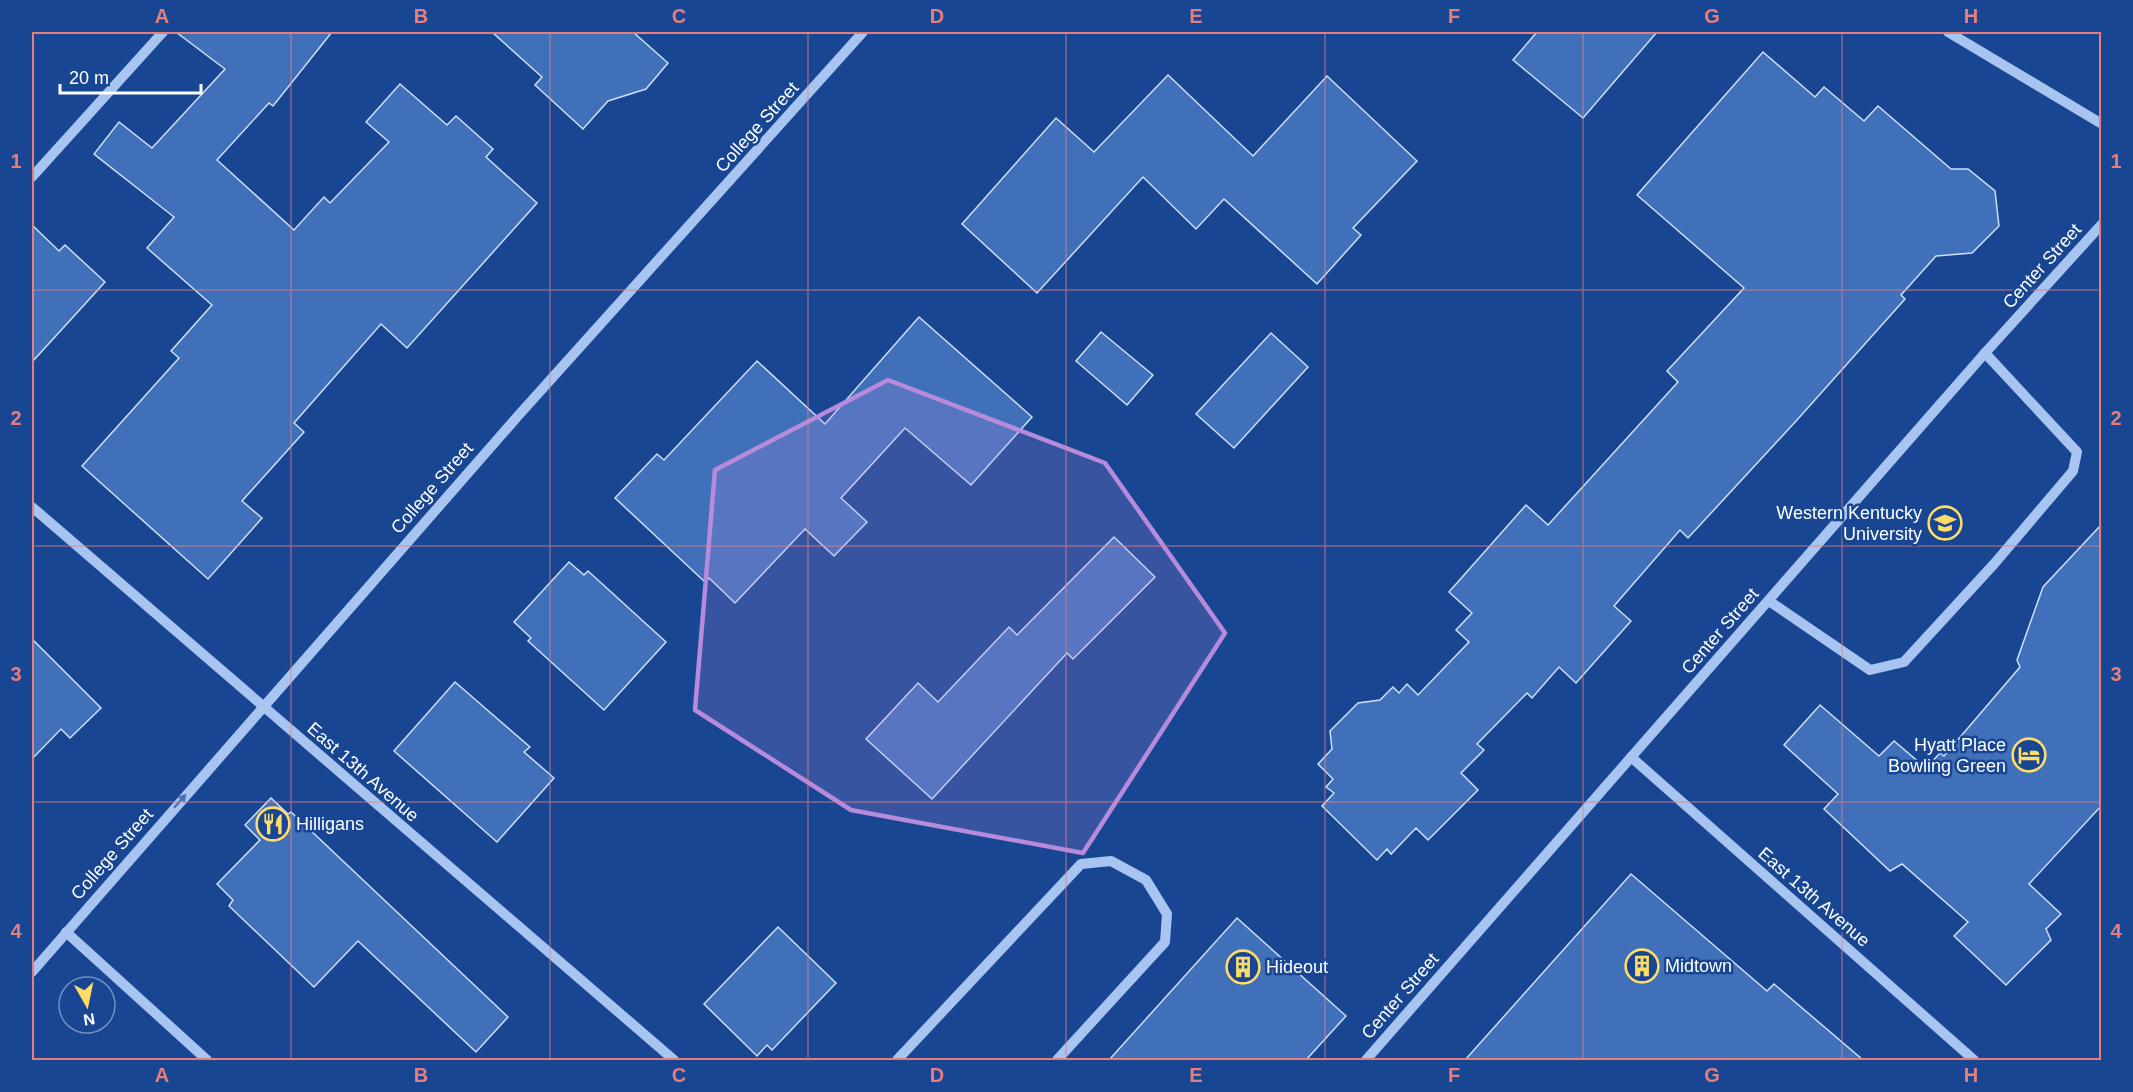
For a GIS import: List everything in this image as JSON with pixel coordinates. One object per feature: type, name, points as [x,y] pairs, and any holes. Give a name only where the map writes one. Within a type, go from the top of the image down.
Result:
[{"type":"street","points":[[32,177],[163,32]]},
{"type":"street","name":"College Street","points":[[32,972],[517,417],[863,32]]},
{"type":"street","points":[[1948,32],[2102,124]]},
{"type":"street","name":"Center Street","points":[[1366,1060],[1985,353],[2102,224]]},
{"type":"street","points":[[1769,601],[1870,670],[1904,662],[1994,564],[2073,471],[2077,452],[1985,353]]},
{"type":"street","name":"East 13th Avenue","points":[[32,507],[674,1060]]},
{"type":"street","name":"East 13th Avenue","points":[[1631,758],[1974,1060]]},
{"type":"street","points":[[897,1060],[1082,864],[1111,861],[1146,880],[1167,914],[1165,942],[1057,1060]]},
{"type":"street","points":[[66,932],[207,1060]]},
{"type":"highlighted area","points":[[888,380],[1105,463],[1225,633],[1083,853],[851,810],[695,710],[715,470]]},
{"type":"building","points":[[176,32],[332,32],[273,106],[269,103],[217,160],[294,230],[324,197],[330,203],[389,142],[366,122],[400,84],[447,125],[456,116],[493,149],[486,157],[537,203],[407,348],[381,324],[294,423],[304,432],[242,501],[262,518],[208,579],[82,466],[179,358],[171,351],[212,305],[147,248],[174,217],[94,154],[119,122],[152,148],[225,69]]},
{"type":"building","points":[[492,32],[633,32],[668,63],[646,89],[608,101],[583,129],[535,85],[542,77]]},
{"type":"building","points":[[1537,32],[1657,32],[1583,118],[1513,60]]},
{"type":"building","points":[[1763,52],[1815,97],[1824,87],[1864,121],[1878,106],[1951,169],[1968,169],[1995,191],[1999,226],[1972,253],[1936,256],[1901,295],[1905,299],[1797,420],[1688,538],[1680,530],[1614,606],[1631,621],[1576,683],[1559,667],[1532,698],[1527,693],[1477,744],[1484,750],[1461,773],[1478,790],[1428,840],[1416,828],[1391,854],[1387,849],[1377,860],[1322,806],[1334,793],[1326,787],[1333,779],[1318,764],[1332,749],[1330,731],[1358,703],[1380,700],[1393,687],[1399,693],[1407,684],[1418,695],[1469,642],[1456,630],[1472,613],[1449,592],[1526,505],[1548,525],[1678,382],[1667,371],[1744,288],[1637,195]]},
{"type":"building","points":[[1168,75],[1253,156],[1327,76],[1417,161],[1353,228],[1361,235],[1317,284],[1224,199],[1196,229],[1143,177],[1037,293],[962,224],[1056,118],[1094,152]]},
{"type":"building","points":[[32,225],[59,251],[65,245],[105,282],[32,362]]},
{"type":"building","points":[[919,317],[1032,417],[971,485],[905,428],[841,498],[867,522],[834,556],[805,529],[735,603],[709,578],[705,582],[615,498],[657,454],[664,460],[757,361],[825,424]]},
{"type":"building","points":[[1101,332],[1153,375],[1127,405],[1076,361]]},
{"type":"building","points":[[1271,333],[1308,367],[1234,448],[1196,414]]},
{"type":"building","name":"Hyatt Place Bowling Green","points":[[2102,524],[2102,805],[2029,884],[2061,914],[2046,929],[2051,940],[2006,985],[1954,936],[1968,922],[1902,864],[1890,871],[1824,809],[1838,794],[1784,745],[1820,705],[1879,756],[1894,741],[1926,768],[1940,753],[1944,756],[2020,667],[2017,660],[2043,587]]},
{"type":"building","points":[[1114,537],[1155,577],[1073,659],[1067,653],[932,799],[866,739],[918,683],[938,702],[1009,627],[1017,635]]},
{"type":"building","points":[[569,562],[584,575],[588,571],[666,642],[604,710],[528,641],[531,638],[514,622]]},
{"type":"building","points":[[32,639],[101,708],[70,738],[61,729],[32,759]]},
{"type":"building","points":[[455,682],[530,747],[524,752],[554,778],[497,842],[394,751]]},
{"type":"building","points":[[271,798],[288,814],[291,812],[508,1017],[476,1052],[358,941],[314,987],[229,906],[233,900],[217,884],[260,840],[245,825]]},
{"type":"building","name":"Midtown","points":[[1631,874],[1767,991],[1774,984],[1863,1060],[1465,1060]]},
{"type":"building","name":"Hideout","points":[[1237,918],[1346,1016],[1306,1060],[1109,1060]]},
{"type":"building","points":[[778,927],[836,983],[772,1050],[767,1045],[757,1056],[704,1004]]},
{"type":"place","name":"Western Kentucky University","points":[[1945,523]]},
{"type":"place","name":"Hyatt Place Bowling Green","points":[[2029,755]]},
{"type":"place","name":"Hilligans","points":[[273,824]]},
{"type":"place","name":"Midtown","points":[[1642,966]]},
{"type":"place","name":"Hideout","points":[[1243,967]]}]
